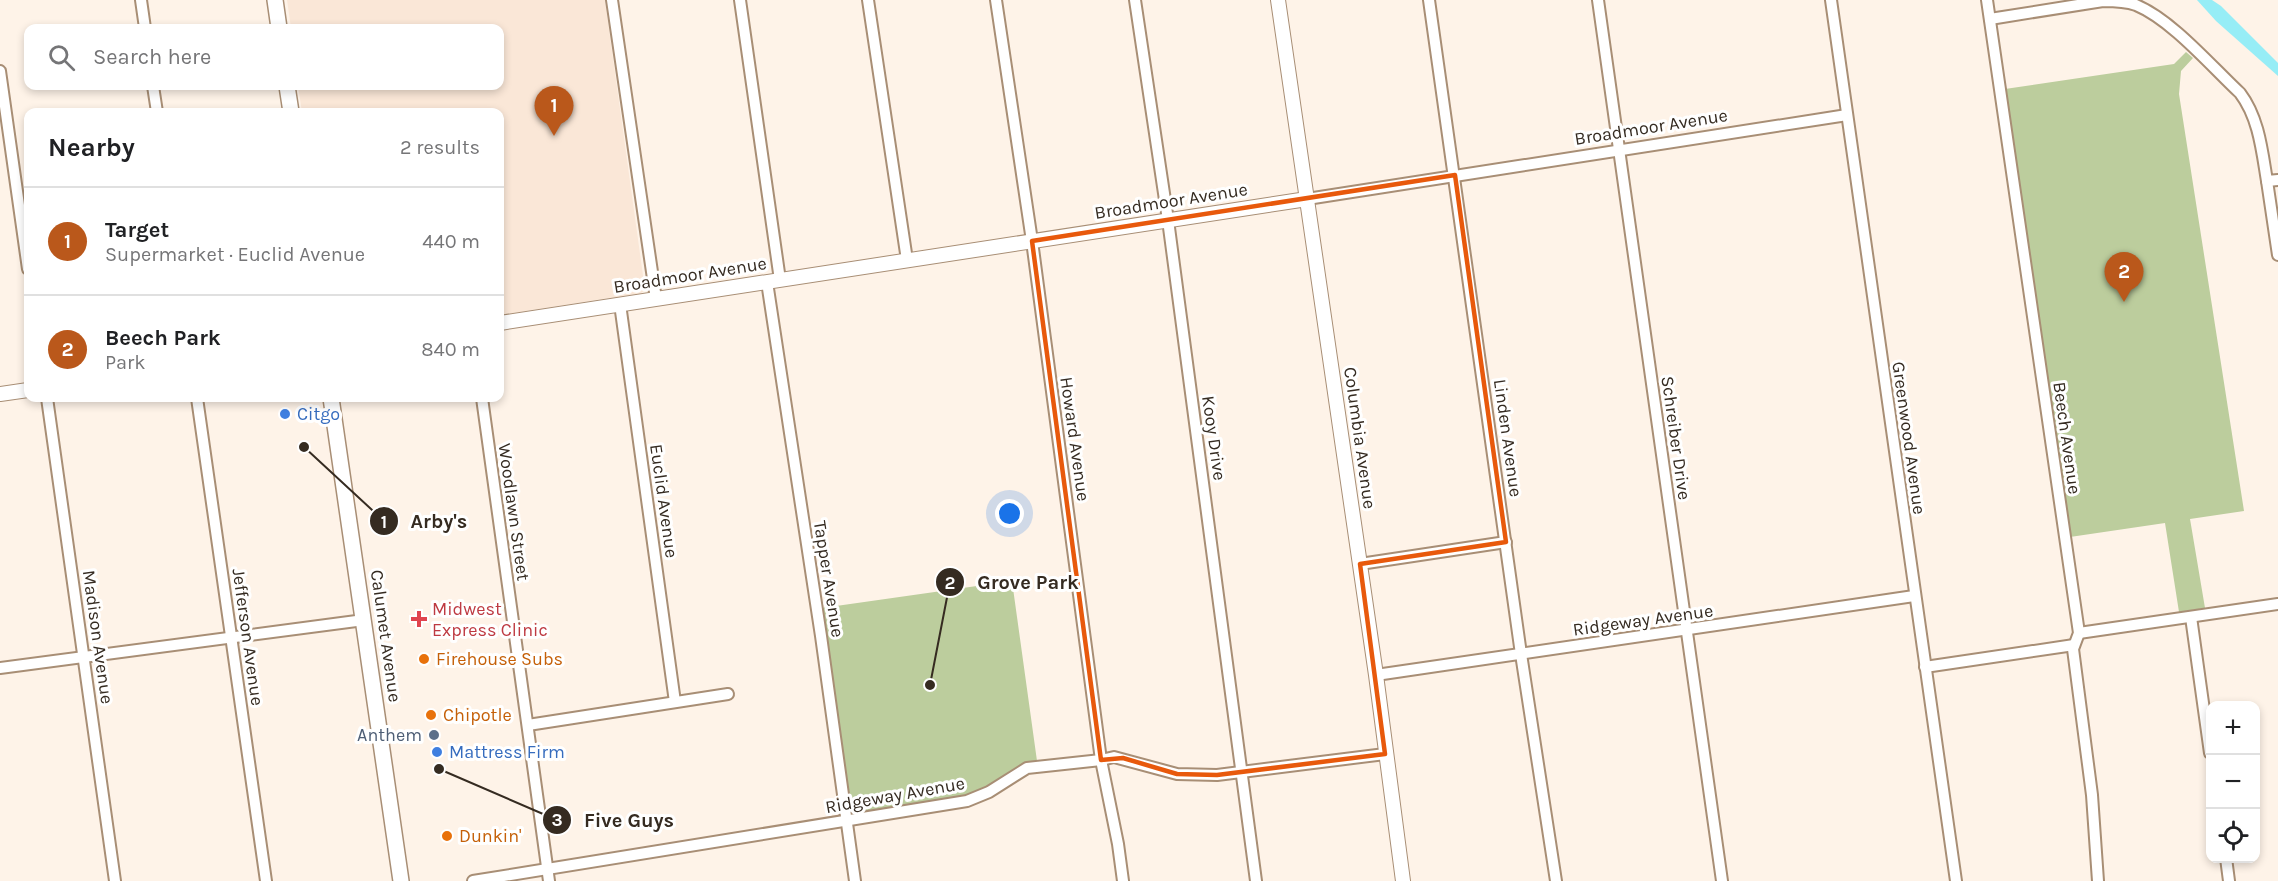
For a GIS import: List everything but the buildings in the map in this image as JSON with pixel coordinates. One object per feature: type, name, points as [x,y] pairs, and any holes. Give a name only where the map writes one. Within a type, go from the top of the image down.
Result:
[{"type":"main road","points":[[275,0],[278,24]]},
{"type":"main road","points":[[288,90],[290,108]]},
{"type":"main road","name":"Calumet Avenue","points":[[332,402],[401,881]]},
{"type":"street","points":[[141,0],[144,24]]},
{"type":"street","points":[[612,0],[656,299]]},
{"type":"street","name":"Tapper Avenue","points":[[740,0],[774,281],[855,881]]},
{"type":"street","points":[[868,0],[907,260]]},
{"type":"street","name":"Howard Avenue","points":[[996,0],[1032,241],[1101,760],[1123,881]]},
{"type":"street","name":"Kooy Drive","points":[[1135,0],[1168,220],[1256,881]]},
{"type":"street","name":"Columbia Avenue","points":[[1278,0],[1376,675],[1403,881]]},
{"type":"street","name":"Linden Avenue","points":[[1429,0],[1521,654],[1556,881]]},
{"type":"street","name":"Schreiber Drive","points":[[1598,0],[1722,881]]},
{"type":"street","name":"Greenwood Avenue","points":[[1831,0],[1956,881]]},
{"type":"street","name":"Beech Avenue","points":[[1987,0],[2079,633]]},
{"type":"street","points":[[1990,19],[2103,1],[2127,2],[2150,12],[2240,93],[2249,105],[2273,180],[2278,255]]},
{"type":"street","points":[[0,71],[24,241]]},
{"type":"street","points":[[154,90],[156,108]]},
{"type":"street","name":"Broadmoor Avenue","points":[[504,322],[1847,115]]},
{"type":"street","name":"Euclid Avenue","points":[[620,304],[675,702]]},
{"type":"street","points":[[0,394],[24,391]]},
{"type":"street","name":"Madison Avenue","points":[[48,402],[115,881]]},
{"type":"street","name":"Jefferson Avenue","points":[[198,402],[266,881]]},
{"type":"street","name":"Woodlawn Street","points":[[483,402],[548,875]]},
{"type":"street","points":[[1360,564],[1506,542]]},
{"type":"street","name":"Ridgeway Avenue","points":[[1376,675],[1914,596]]},
{"type":"street","points":[[2098,881],[2092,795],[2073,649],[2079,633],[2278,604]]},
{"type":"street","points":[[2191,617],[2206,719]]},
{"type":"street","points":[[0,668],[364,620]]},
{"type":"street","points":[[1925,667],[2074,645]]},
{"type":"street","points":[[528,725],[728,694]]},
{"type":"street","name":"Ridgeway Avenue","points":[[473,881],[548,875],[846,820],[967,801],[989,792],[1027,768],[1114,757],[1177,774],[1217,775],[1385,754]]},
{"type":"street","points":[[2227,863],[2229,881]]},
{"type":"highlighted area","points":[[1455,175],[1506,542],[1360,564],[1385,754],[1217,775],[1177,774],[1123,758],[1101,760],[1032,241]]},
{"type":"shaded area","points":[[287,0],[605,0],[645,290],[641,293],[504,314],[504,108],[301,108],[299,90],[504,90],[504,24],[290,24]]},
{"type":"green space","points":[[2186,52],[2193,58],[2181,71],[2179,94],[2244,511],[2190,519],[2205,608],[2179,612],[2165,523],[2070,537],[2005,89],[2174,64]]},
{"type":"green space","points":[[1012,581],[1037,761],[1013,771],[977,796],[858,815],[852,813],[822,608]]},
{"type":"water","points":[[2197,0],[2212,0],[2221,6],[2278,63],[2278,76],[2216,21]]},
{"type":"place","name":"Target","points":[[554,136]]},
{"type":"place","name":"Beech Park","points":[[2124,302]]},
{"type":"place","name":"Citgo","points":[[285,414]]},
{"type":"place","name":"Arby's","points":[[304,447]]},
{"type":"place","name":"Midwest Express Clinic","points":[[419,619]]},
{"type":"place","name":"Firehouse Subs","points":[[424,659]]},
{"type":"place","name":"Grove Park","points":[[930,685]]},
{"type":"place","name":"Chipotle","points":[[431,715]]},
{"type":"place","name":"Anthem","points":[[434,735]]},
{"type":"place","name":"Mattress Firm","points":[[437,752]]},
{"type":"place","name":"Five Guys","points":[[439,769]]},
{"type":"place","name":"Dunkin'","points":[[447,836]]}]
